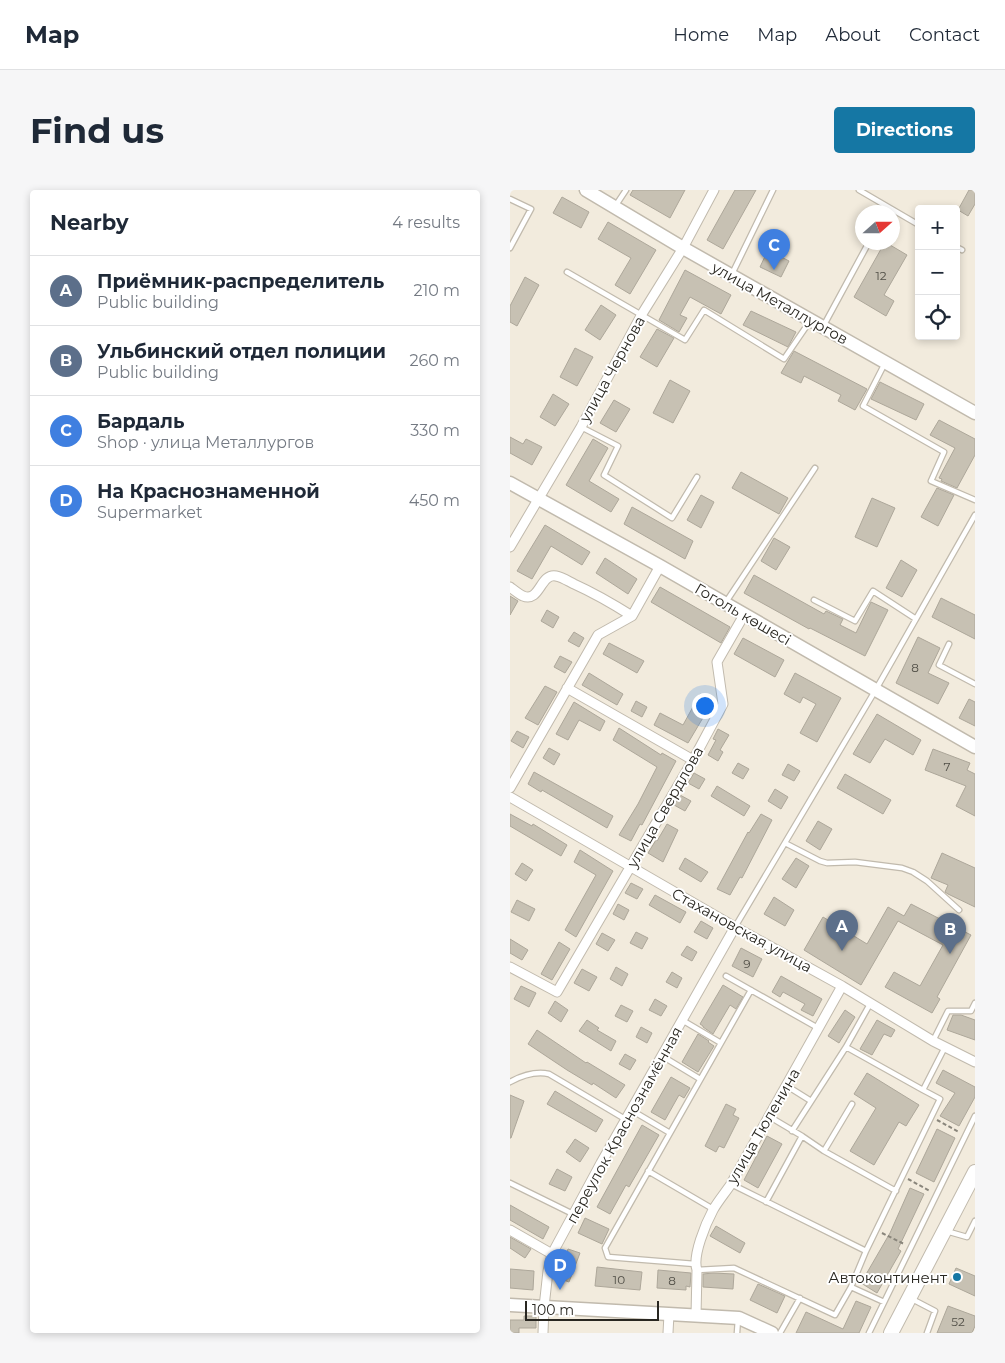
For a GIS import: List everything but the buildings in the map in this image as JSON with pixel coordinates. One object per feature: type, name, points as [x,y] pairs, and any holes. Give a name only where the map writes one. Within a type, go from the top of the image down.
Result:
[{"type":"main road","name":"улица Металлургов","points":[[586,190],[682,248],[975,413]]},
{"type":"main road","name":"Гоголь көшесі","points":[[510,483],[660,566],[975,747]]},
{"type":"main road","points":[[891,1333],[975,1172]]},
{"type":"main road","points":[[510,1305],[739,1318],[772,1333]]},
{"type":"street","name":"улица Чернова","points":[[510,547],[581,427],[642,314],[714,190]]},
{"type":"street","points":[[510,788],[598,635],[632,616],[660,566]]},
{"type":"street","points":[[510,587],[524,597],[530,597],[536,593],[544,580],[549,576],[557,576],[592,592],[632,616]]},
{"type":"street","name":"улица Свердлова","points":[[510,967],[557,992],[693,760],[723,704],[717,662],[744,615]]},
{"type":"street","points":[[567,688],[693,760]]},
{"type":"street","name":"Стахановская улица","points":[[510,797],[735,927],[842,986],[933,1041],[975,1062]]},
{"type":"street","name":"переулок Краснознамённая","points":[[544,1333],[544,1307],[552,1254],[625,1119],[735,927]]},
{"type":"street","name":"улица Тюленина","points":[[696,1316],[696,1267],[702,1236],[713,1210],[731,1184],[842,986]]},
{"type":"street","points":[[510,1230],[552,1254]]},
{"type":"street","points":[[668,1333],[669,1314]]},
{"type":"lane","points":[[615,206],[626,190]]},
{"type":"lane","points":[[731,275],[773,190]]},
{"type":"lane","points":[[859,190],[885,205]]},
{"type":"lane","points":[[510,199],[531,209],[510,248]]},
{"type":"lane","points":[[900,214],[915,223]]},
{"type":"lane","points":[[823,327],[865,250]]},
{"type":"lane","points":[[567,272],[685,340],[704,310],[784,359],[811,320]]},
{"type":"lane","points":[[885,362],[863,406],[944,452],[931,481],[975,500]]},
{"type":"lane","points":[[581,427],[618,446],[604,475],[672,518],[697,477]]},
{"type":"lane","points":[[725,604],[815,468]]},
{"type":"lane","points":[[735,927],[875,690],[975,515]]},
{"type":"lane","points":[[814,600],[855,621],[873,591],[916,619]]},
{"type":"lane","points":[[949,644],[939,665],[975,684]]},
{"type":"lane","points":[[785,843],[820,861],[855,862],[902,868],[913,872],[927,881],[960,910]]},
{"type":"lane","points":[[726,976],[818,1028]]},
{"type":"lane","points":[[751,990],[605,1248],[608,1258],[696,1267],[734,1268],[835,1315],[851,1287],[866,1251],[940,1099],[846,1047]]},
{"type":"lane","points":[[933,1041],[948,1011],[971,1011],[975,1003]]},
{"type":"lane","points":[[792,1131],[846,1047],[870,1004]]},
{"type":"lane","points":[[682,1020],[721,1043]]},
{"type":"lane","points":[[923,1090],[945,1047]]},
{"type":"lane","points":[[662,1056],[700,1079]]},
{"type":"lane","points":[[510,1082],[538,1072],[549,1074],[625,1119]]},
{"type":"lane","points":[[787,1086],[811,1101]]},
{"type":"lane","points":[[824,1151],[852,1104]]},
{"type":"lane","points":[[631,1110],[670,1132]]},
{"type":"lane","points":[[770,1116],[824,1151],[896,1191]]},
{"type":"lane","points":[[869,1333],[975,1116]]},
{"type":"lane","points":[[766,1202],[802,1136]]},
{"type":"lane","points":[[648,1171],[713,1210]]},
{"type":"lane","points":[[510,1182],[573,1214]]},
{"type":"lane","points":[[731,1184],[866,1251]]},
{"type":"lane","points":[[944,1231],[967,1237],[975,1221]]},
{"type":"lane","points":[[851,1287],[884,1302]]},
{"type":"lane","points":[[780,1333],[800,1298]]},
{"type":"lane","points":[[909,1298],[935,1311],[927,1333]]},
{"type":"lane","points":[[737,1333],[739,1318]]},
{"type":"path","points":[[931,1116],[966,1135]]},
{"type":"path","points":[[903,1175],[936,1195]]},
{"type":"path","points":[[877,1230],[911,1248]]},
{"type":"place","name":"Бардаль","points":[[774,270]]},
{"type":"place","name":"Приёмник-распределитель","points":[[842,951]]},
{"type":"place","name":"Ульбинский отдел полиции","points":[[950,954]]},
{"type":"place","name":"Автоконтинент","points":[[957,1277]]},
{"type":"place","name":"На Краснознаменной","points":[[560,1290]]}]
